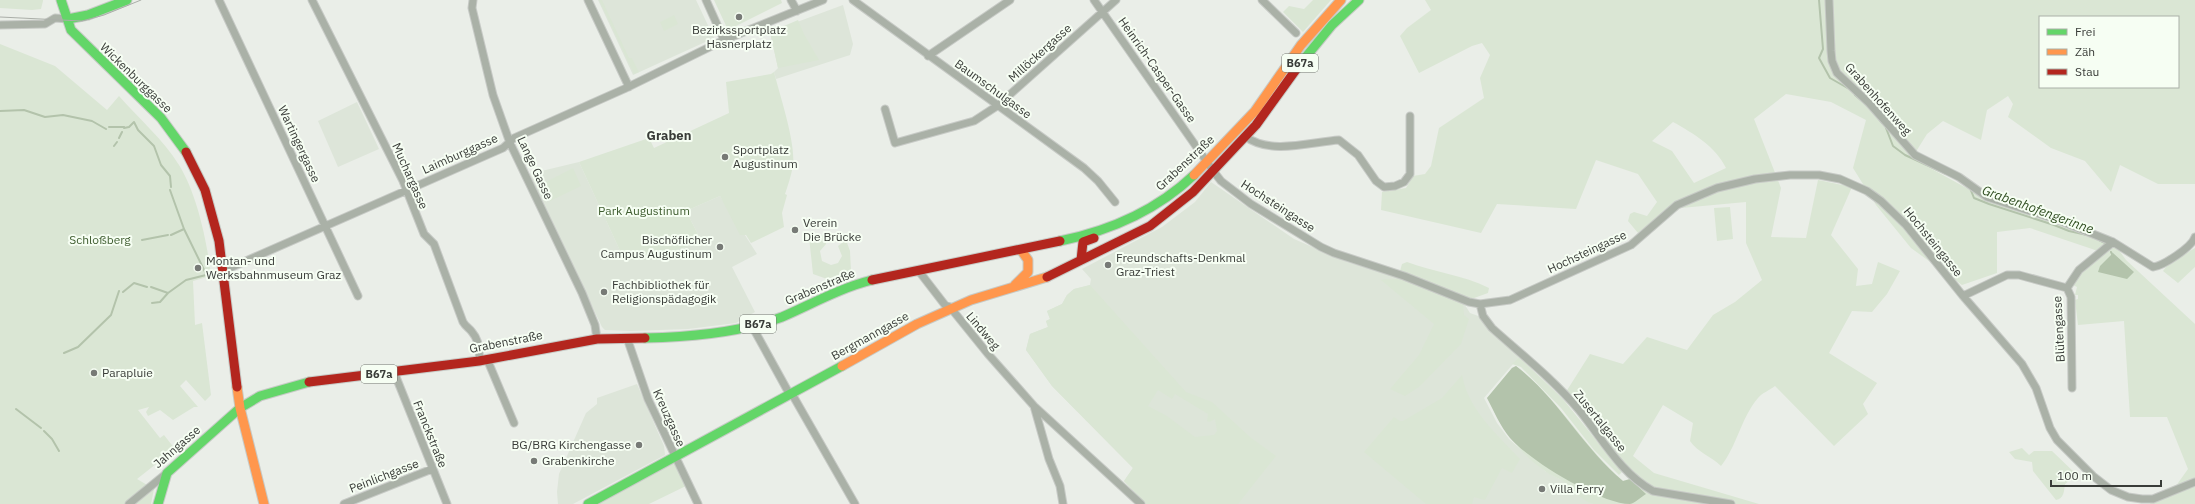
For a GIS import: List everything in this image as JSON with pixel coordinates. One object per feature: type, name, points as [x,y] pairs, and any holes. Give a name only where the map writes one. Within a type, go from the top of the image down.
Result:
[{"type":"main road","name":"Wickenburggasse","points":[[61,0],[71,30],[145,101],[166,124],[184,149],[197,172],[212,211],[223,271],[240,408],[264,504]]},
{"type":"main road","points":[[68,19],[88,15],[127,0]]},
{"type":"main road","name":"Grabenstraße","points":[[240,408],[260,396],[304,383],[483,360],[596,339],[675,337],[716,333],[752,326],[781,317],[855,284],[1080,237],[1123,221],[1161,203],[1176,192],[1207,162],[1255,111],[1301,45],[1341,0]]},
{"type":"main road","name":"Grabenstraße","points":[[1172,210],[1214,172],[1246,137],[1309,51],[1332,25],[1359,0]]},
{"type":"main road","name":"Bergmanngasse","points":[[588,504],[791,395],[890,338],[950,307],[1013,286],[1045,278],[1150,226],[1172,210]]},
{"type":"main road","points":[[1081,260],[1081,248],[1083,242],[1114,229],[1123,221]]},
{"type":"main road","points":[[1013,286],[1028,272],[1029,264],[1027,256],[1021,250]]},
{"type":"main road","name":"Jahngasse","points":[[167,473],[240,408]]},
{"type":"main road","points":[[158,504],[167,473]]},
{"type":"street","name":"Wartingergasse","points":[[219,0],[358,296]]},
{"type":"street","name":"Muchargasse","points":[[312,0],[407,190],[407,194],[424,234],[434,244],[463,322],[466,328],[472,331],[483,360],[514,423]]},
{"type":"street","name":"Lange Gasse","points":[[473,0],[472,8],[493,95],[510,143],[582,293],[594,326],[596,339]]},
{"type":"street","points":[[588,0],[629,87]]},
{"type":"street","points":[[706,0],[724,40]]},
{"type":"street","points":[[791,0],[797,11]]},
{"type":"street","name":"Laimburggasse","points":[[223,271],[503,148],[514,138],[629,87],[724,40],[823,0]]},
{"type":"street","name":"Baumschulgasse","points":[[853,0],[1084,168],[1098,181],[1115,202]]},
{"type":"street","points":[[928,56],[1010,0]]},
{"type":"street","name":"Heinrich-Casper-Gasse","points":[[1094,0],[1214,172]]},
{"type":"street","name":"Millöckergasse","points":[[885,109],[895,143],[974,121],[997,106],[1116,0]]},
{"type":"street","points":[[1262,0],[1296,33]]},
{"type":"street","name":"Grabenhofenweg","points":[[1829,0],[1832,61],[1837,73],[1882,116],[1909,150],[1916,155],[1959,177],[1987,197],[2058,220],[2113,242],[2153,267],[2159,266],[2188,248],[2195,237]]},
{"type":"street","points":[[0,25],[45,24],[55,18],[68,19]]},
{"type":"street","points":[[1246,137],[1255,143],[1276,145],[1339,140],[1358,155],[1376,181],[1384,187],[1395,186],[1404,182],[1410,174],[1410,116]]},
{"type":"street","name":"Hochsteingasse","points":[[1214,172],[1221,181],[1251,204],[1321,247],[1334,253],[1404,276],[1469,302],[1480,304],[1510,300],[1631,246],[1677,205],[1717,188],[1755,179],[1805,174],[1840,179],[1867,191],[1881,201],[1906,224],[1963,296],[2022,364],[2036,388],[2050,428],[2057,440],[2093,476],[2111,490],[2128,497],[2142,499],[2153,499],[2195,482]]},
{"type":"street","name":"Blütengasse","points":[[2072,388],[2071,297],[2068,288],[2079,270],[2113,242]]},
{"type":"street","name":"Lindweg","points":[[918,270],[945,305],[950,307],[988,354],[1034,406],[1141,504]]},
{"type":"street","points":[[1963,296],[2007,275],[2019,275],[2068,288]]},
{"type":"street","name":"Zusertalgasse","points":[[1480,304],[1483,316],[1492,328],[1579,409],[1612,455],[1646,487],[1653,491],[1732,504]]},
{"type":"street","points":[[752,326],[772,363],[807,420],[855,504]]},
{"type":"street","name":"Kreuzgasse","points":[[627,338],[648,399],[698,504]]},
{"type":"street","name":"Franckstraße","points":[[394,372],[447,504]]},
{"type":"street","name":"Lindweg","points":[[1034,406],[1049,459],[1060,486],[1064,504]]},
{"type":"street","name":"Peinlichgasse","points":[[344,504],[432,469]]},
{"type":"street","name":"Jahngasse","points":[[129,504],[167,473]]},
{"type":"shaded area","points":[[598,0],[696,0],[714,38],[633,75]]},
{"type":"shaded area","points":[[843,5],[853,44],[850,55],[776,79],[774,72],[778,68],[770,32]]},
{"type":"shaded area","points":[[357,102],[379,149],[338,167],[318,121]]},
{"type":"shaded area","name":"Bischöflicher Campus Augustinum","points":[[579,162],[622,255],[644,248],[647,259],[702,242],[686,211],[720,196],[757,254],[732,267],[755,312],[736,323],[688,329],[631,331],[605,330],[602,327],[529,174]]},
{"type":"shaded area","points":[[1211,182],[1294,239],[1347,262],[1393,276],[1463,302],[1470,313],[1481,317],[1519,357],[1484,398],[1497,423],[1509,439],[1545,471],[1565,482],[1574,493],[1593,504],[1146,504],[1124,481],[1133,468],[1052,386],[1026,350],[1030,334],[1048,327],[1046,321],[1050,319],[1047,311],[1062,304],[1067,295],[1074,289],[1090,285],[1091,279],[1082,269],[1162,227],[1195,202]]},
{"type":"shaded area","points":[[2113,253],[2134,272],[2127,279],[2098,272],[2100,266]]},
{"type":"shaded area","points":[[1516,366],[1545,393],[1595,454],[1609,468],[1623,481],[1630,479],[1646,494],[1630,504],[1601,497],[1548,469],[1519,447],[1506,433],[1487,398],[1512,368]]},
{"type":"shaded area","points":[[637,384],[664,446],[665,455],[573,504],[558,504],[557,492],[559,474],[586,413],[597,404],[597,398]]},
{"type":"green space","points":[[0,0],[43,1],[41,9],[32,10],[0,8]]},
{"type":"green space","points":[[599,0],[602,0],[629,58],[632,58],[639,72],[634,74]]},
{"type":"green space","name":"Bezirkssportplatz Hasnerplatz","points":[[714,0],[781,0],[782,3],[728,30]]},
{"type":"green space","points":[[1313,0],[1331,0],[1303,32],[1283,12],[1289,6],[1304,9]]},
{"type":"green space","points":[[1425,0],[2195,0],[2195,184],[2158,184],[2120,165],[2111,192],[2085,161],[2051,148],[2008,117],[2013,104],[2008,96],[1987,110],[1981,140],[1943,121],[1927,134],[1912,158],[1990,201],[2113,242],[2126,260],[2195,324],[2195,504],[2150,504],[2152,500],[2173,490],[2188,469],[2167,417],[2130,417],[2124,321],[2078,325],[2075,300],[2078,299],[2078,295],[2075,295],[2077,287],[2073,285],[2093,260],[2098,251],[2030,228],[1997,232],[1997,273],[1962,285],[1911,248],[1876,205],[1853,168],[1866,120],[1831,102],[1786,94],[1754,119],[1781,188],[1771,237],[1806,238],[1818,180],[1852,187],[1831,235],[1858,269],[1856,286],[1872,284],[1878,262],[1900,271],[1887,294],[1872,312],[1852,311],[1829,353],[1877,383],[1863,404],[1868,414],[1834,446],[1775,386],[1760,396],[1752,406],[1731,450],[1721,466],[1693,445],[1690,441],[1693,423],[1663,405],[1633,456],[1654,473],[1759,504],[1593,504],[1584,500],[1564,482],[1547,473],[1518,447],[1498,419],[1487,398],[1512,368],[1516,366],[1558,407],[1609,468],[1623,481],[1630,479],[1640,488],[1641,484],[1564,395],[1590,354],[1623,364],[1647,337],[1687,350],[1713,315],[1735,302],[1762,280],[1746,243],[1746,202],[1681,208],[1673,204],[1638,233],[1628,221],[1630,214],[1634,212],[1647,216],[1657,202],[1638,174],[1596,160],[1576,209],[1497,204],[1481,233],[1381,210],[1382,192],[1406,188],[1413,176],[1425,174],[1431,166],[1439,128],[1484,98],[1480,78],[1490,55],[1482,43],[1472,46],[1419,73],[1400,36],[1407,28],[1431,10]],"holes":[[[1673,122],[1710,147],[1722,160],[1726,168],[1694,183],[1672,151],[1652,141]]]},
{"type":"green space","points":[[674,15],[678,24],[664,31],[660,22]]},
{"type":"green space","points":[[798,20],[819,60],[778,68],[770,32]]},
{"type":"green space","name":"Schloßberg","points":[[0,44],[55,66],[107,110],[119,96],[173,156],[185,177],[196,204],[204,233],[211,276],[193,281],[195,325],[202,323],[211,395],[205,401],[186,380],[180,386],[198,407],[194,407],[173,420],[160,410],[148,416],[146,412],[149,407],[138,410],[160,438],[164,435],[175,449],[137,479],[154,489],[151,504],[0,504]]},
{"type":"green space","name":"Sportplatz Augustinum","points":[[774,72],[790,132],[793,156],[793,166],[785,194],[787,195],[782,213],[784,227],[751,243],[746,235],[740,235],[720,196],[686,211],[702,242],[647,259],[644,249],[622,255],[579,162],[649,138],[654,148],[729,113],[726,82],[771,74]]},
{"type":"green space","points":[[573,168],[581,186],[550,201],[542,184]]},
{"type":"green space","points":[[1730,207],[1733,239],[1717,241],[1714,208]]},
{"type":"green space","points":[[825,235],[826,244],[820,251],[822,261],[831,265],[838,263],[842,256],[838,246],[846,240],[850,251],[851,271],[827,279],[813,274],[809,237]]},
{"type":"green space","points":[[2195,248],[2195,267],[2178,283],[2163,271],[2169,263]]},
{"type":"green space","points":[[1407,262],[1469,280],[1489,288],[1488,293],[1463,302],[1464,315],[1469,319],[1461,344],[1419,387],[1405,396],[1390,389],[1419,355],[1434,324],[1381,280],[1398,278],[1402,264]]},
{"type":"green space","points":[[851,276],[851,279],[818,293],[816,290],[824,284]]},
{"type":"green space","points":[[1090,285],[1186,392],[1212,402],[1250,437],[1276,456],[1238,504],[1146,504],[1124,481],[1133,468],[1052,386],[1026,350],[1030,334],[1048,327],[1046,321],[1050,319],[1047,311],[1062,304],[1067,295],[1074,289]],"holes":[[[1158,390],[1172,399],[1175,394],[1208,414],[1207,421],[1209,422],[1215,419],[1217,431],[1214,435],[1195,437],[1167,416],[1148,406]]]},
{"type":"green space","points":[[1519,357],[1562,398],[1622,472],[1619,475],[1594,450],[1561,408],[1521,367],[1512,364]]},
{"type":"green space","points":[[1462,375],[1471,400],[1477,411],[1520,459],[1512,473],[1502,468],[1485,500],[1474,497],[1472,504],[1426,504],[1364,452],[1394,417],[1400,421],[1403,421],[1442,398]]},
{"type":"green space","points":[[2022,448],[2029,455],[2034,451],[2052,451],[2077,475],[2065,484],[2061,498],[2056,500],[2033,471],[2032,462],[2015,459],[2009,452]]},
{"type":"green space","points":[[675,457],[688,485],[649,504],[594,504]]},
{"type":"waterway","name":"Grabenhofengerinne","points":[[1819,0],[1823,49],[1819,58],[1830,78],[1851,90]]},
{"type":"waterway","name":"Grabenhofengerinne","points":[[1855,95],[1868,106]]},
{"type":"waterway","points":[[0,111],[24,110],[45,117],[63,115],[92,121],[106,129]]},
{"type":"waterway","name":"Grabenhofengerinne","points":[[1875,114],[1882,123]]},
{"type":"waterway","points":[[124,128],[129,127],[134,122],[138,130],[154,146],[161,165],[170,176],[171,187]]},
{"type":"waterway","points":[[109,127],[124,127]]},
{"type":"waterway","name":"Grabenhofengerinne","points":[[1886,128],[1893,146],[1905,155],[1946,174]]},
{"type":"waterway","points":[[119,138],[122,132]]},
{"type":"waterway","points":[[114,146],[117,142]]},
{"type":"waterway","name":"Grabenhofengerinne","points":[[1970,188],[1974,198],[2069,231],[2087,235]]},
{"type":"waterway","points":[[170,190],[184,229]]},
{"type":"waterway","points":[[171,235],[184,229],[208,278]]},
{"type":"waterway","points":[[142,240],[168,235]]},
{"type":"waterway","name":"Grabenhofengerinne","points":[[2099,240],[2105,243]]},
{"type":"waterway","name":"Grabenhofengerinne","points":[[2111,252],[2113,256]]},
{"type":"waterway","points":[[151,287],[168,293],[186,280],[206,275]]},
{"type":"waterway","points":[[123,292],[134,283],[147,287]]},
{"type":"waterway","points":[[64,353],[78,347],[111,315],[119,291]]},
{"type":"waterway","points":[[152,303],[160,302],[168,293]]},
{"type":"waterway","points":[[16,409],[41,428]]},
{"type":"waterway","points":[[44,431],[52,439],[59,451]]},
{"type":"tram line","points":[[0,17],[82,21],[104,15],[141,0]]},
{"type":"traffic: fast","points":[[61,0],[71,30],[161,118],[186,152]]},
{"type":"traffic: fast","points":[[68,19],[88,15],[127,0]]},
{"type":"traffic: fast","points":[[1300,64],[1332,25],[1359,0]]},
{"type":"traffic: fast","points":[[1060,241],[1078,237],[1114,225],[1132,217],[1164,199],[1194,175]]},
{"type":"traffic: fast","points":[[645,338],[679,337],[749,327],[782,317],[837,292],[872,280]]},
{"type":"traffic: fast","points":[[588,504],[842,366]]},
{"type":"traffic: fast","points":[[158,504],[167,473],[240,408],[260,396],[309,382]]},
{"type":"traffic: slow","points":[[1194,175],[1255,111],[1301,45],[1341,0]]},
{"type":"traffic: slow","points":[[1015,285],[1028,272],[1028,260],[1021,250]]},
{"type":"traffic: slow","points":[[842,366],[917,324],[971,300],[1047,277]]},
{"type":"traffic: slow","points":[[237,387],[240,408],[264,504]]},
{"type":"traffic: jam","points":[[1047,277],[1150,226],[1193,192],[1256,125],[1300,64]]},
{"type":"traffic: jam","points":[[186,152],[205,190],[219,241],[237,387]]},
{"type":"traffic: jam","points":[[1081,260],[1083,242],[1094,238]]},
{"type":"traffic: jam","points":[[872,280],[1060,241]]},
{"type":"traffic: jam","points":[[309,382],[479,361],[597,339],[645,338]]},
{"type":"place","name":"Bezirkssportplatz Hasnerplatz","points":[[739,17]]},
{"type":"place","name":"Sportplatz Augustinum","points":[[725,157]]},
{"type":"place","name":"Verein Die Brücke","points":[[795,230]]},
{"type":"place","name":"Bischöflicher Campus Augustinum","points":[[720,247]]},
{"type":"place","name":"Freundschafts-Denkmal Graz-Triest","points":[[1108,265]]},
{"type":"place","name":"Montan- und Werksbahnmuseum Graz","points":[[198,268]]},
{"type":"place","name":"Fachbibliothek für Religionspädagogik","points":[[604,292]]},
{"type":"place","name":"Parapluie","points":[[94,373]]},
{"type":"place","name":"BG/BRG Kirchengasse","points":[[639,445]]},
{"type":"place","name":"Grabenkirche","points":[[534,461]]},
{"type":"place","name":"Villa Ferry","points":[[1542,489]]},
{"type":"district","name":"Graben","points":[[669,135]]},
{"type":"park label","name":"Park Augustinum","points":[[644,211]]}]
